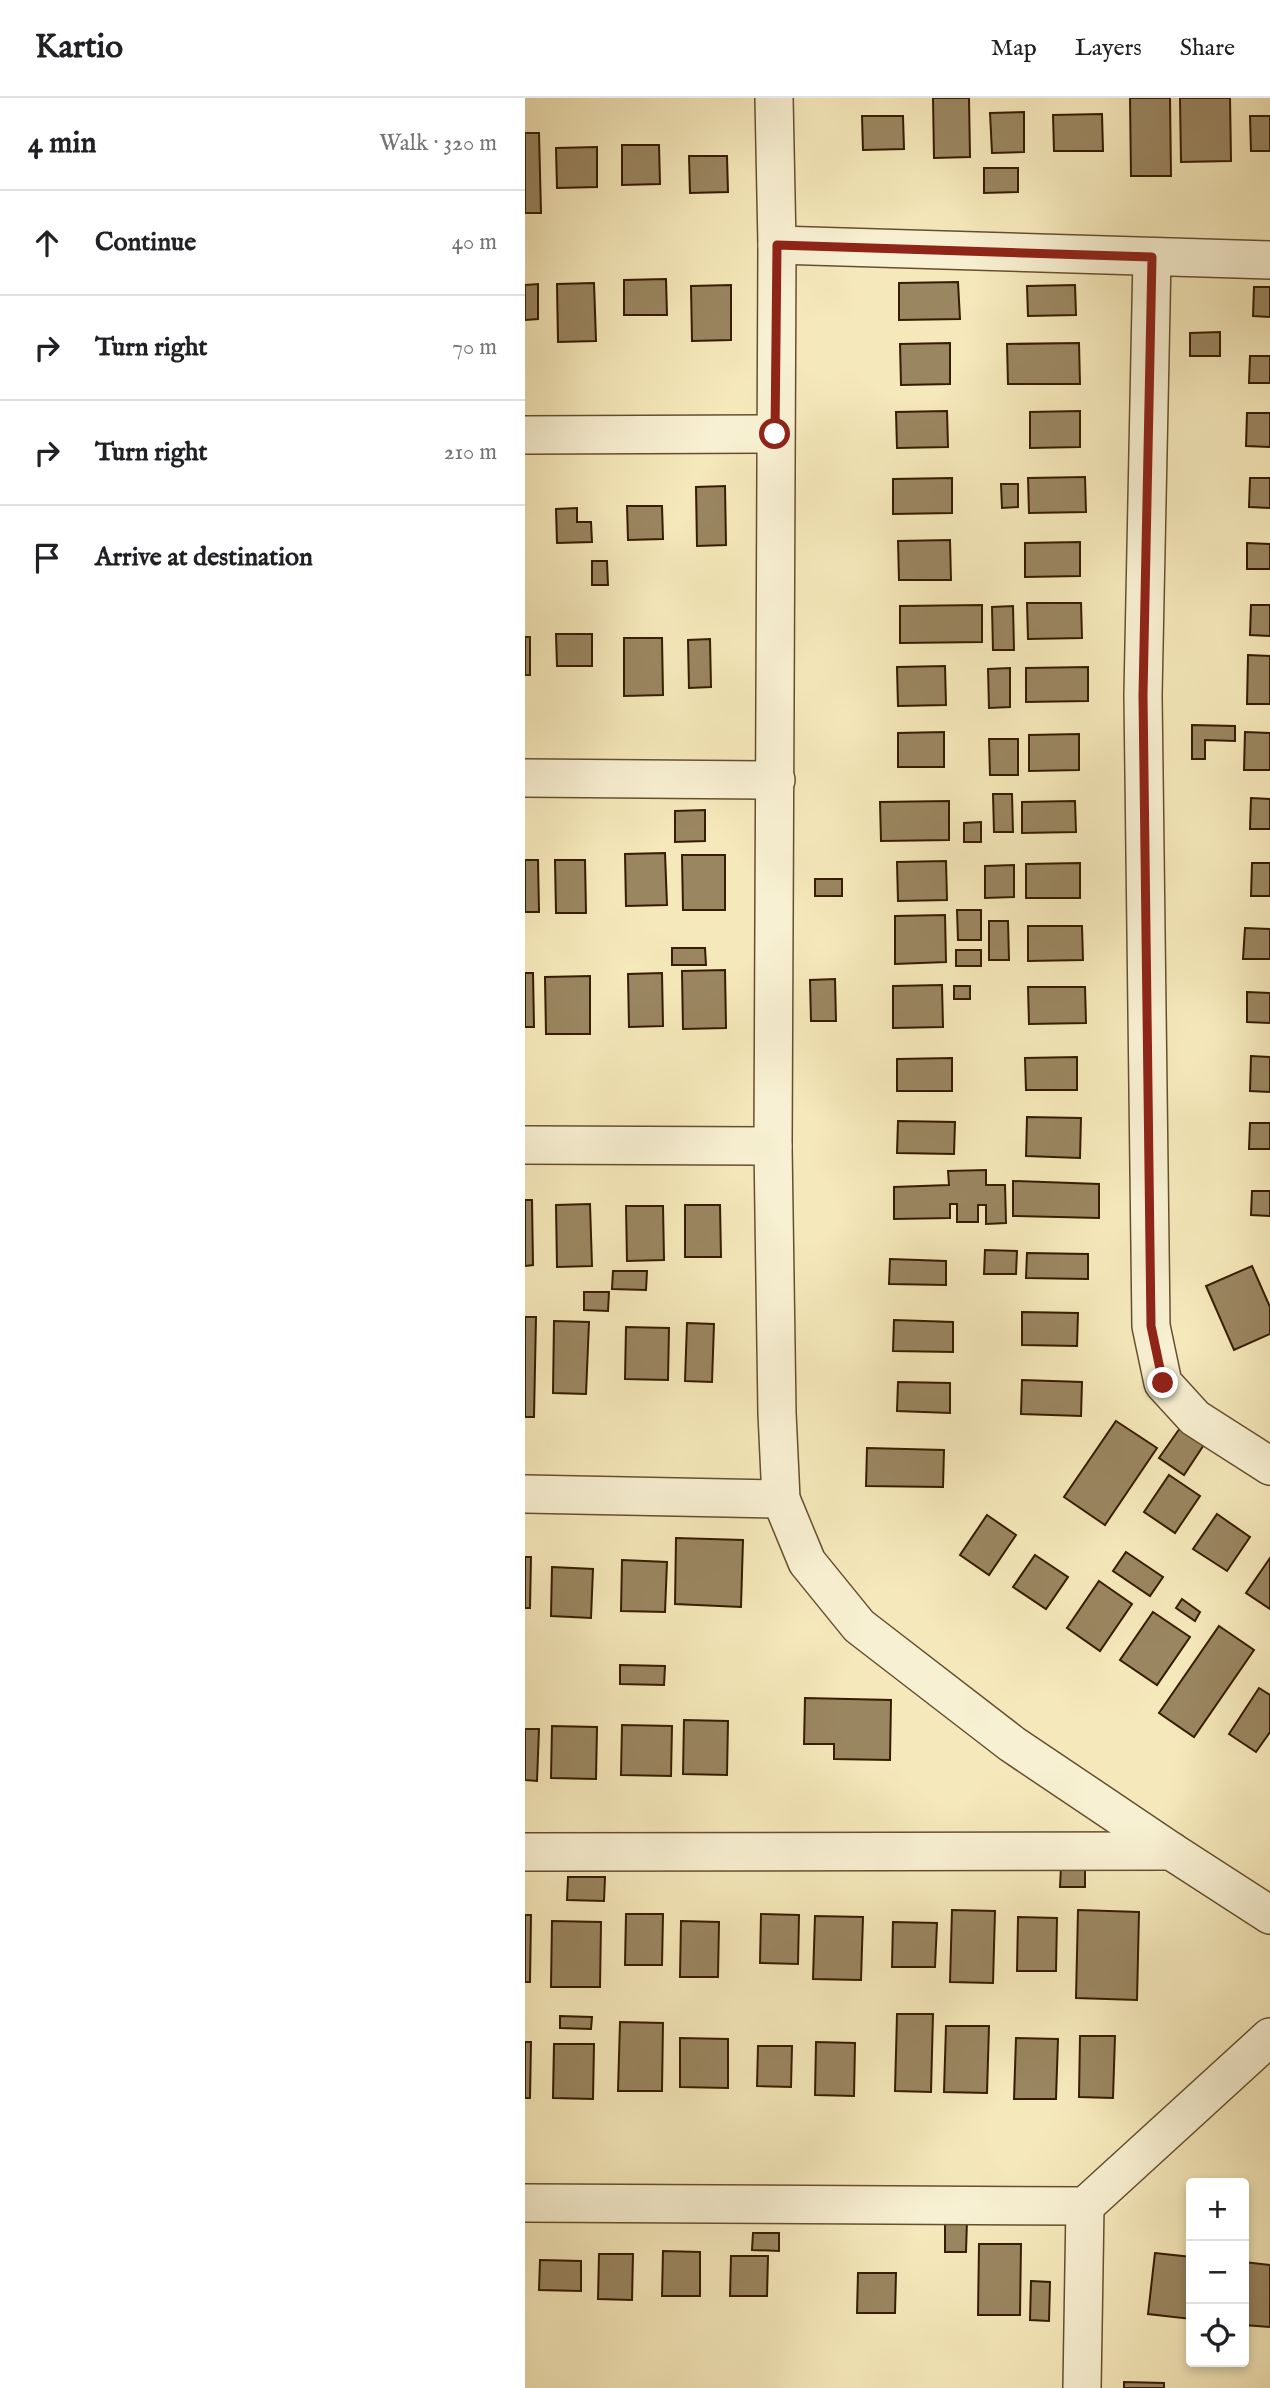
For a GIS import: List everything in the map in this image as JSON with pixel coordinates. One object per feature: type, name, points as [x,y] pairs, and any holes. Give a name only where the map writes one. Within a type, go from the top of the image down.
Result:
[{"type":"street","points":[[773,98],[777,245],[773,1146],[781,1499],[807,1562],[859,1626],[1012,1744],[1270,1914]]},
{"type":"street","points":[[777,245],[1270,260]]},
{"type":"street","points":[[1152,257],[1143,695],[1151,1326],[1163,1383],[1195,1418],[1270,1466]]},
{"type":"street","points":[[525,435],[775,434]]},
{"type":"street","points":[[525,779],[776,780]]},
{"type":"street","points":[[525,1145],[773,1146]]},
{"type":"street","points":[[525,1494],[781,1499]]},
{"type":"street","points":[[525,1852],[1171,1851]]},
{"type":"street","points":[[525,2203],[1085,2206],[1270,2037]]},
{"type":"street","points":[[1082,2388],[1085,2206]]},
{"type":"building","points":[[933,98],[969,98],[970,157],[934,158]]},
{"type":"building","points":[[1130,98],[1170,98],[1171,176],[1131,176]]},
{"type":"building","points":[[1180,98],[1230,98],[1231,161],[1181,162]]},
{"type":"building","points":[[1024,112],[1024,152],[992,153],[990,113]]},
{"type":"building","points":[[1102,114],[1103,151],[1054,151],[1053,115]]},
{"type":"building","points":[[862,116],[903,116],[904,149],[863,150]]},
{"type":"building","points":[[1250,116],[1270,116],[1270,151],[1251,151]]},
{"type":"building","points":[[525,133],[539,133],[541,213],[525,213]]},
{"type":"building","points":[[622,145],[659,145],[660,184],[622,185]]},
{"type":"building","points":[[597,147],[597,187],[557,188],[556,148]]},
{"type":"building","points":[[689,156],[727,156],[728,192],[690,193]]},
{"type":"building","points":[[984,168],[1018,168],[1018,192],[984,193]]},
{"type":"building","points":[[666,279],[667,315],[624,315],[624,280]]},
{"type":"building","points":[[958,282],[960,319],[899,320],[899,283]]},
{"type":"building","points":[[594,283],[596,341],[558,342],[557,284]]},
{"type":"building","points":[[538,284],[538,319],[525,320],[525,285]]},
{"type":"building","points":[[731,285],[731,340],[692,341],[691,286]]},
{"type":"building","points":[[1075,285],[1076,315],[1028,316],[1027,286]]},
{"type":"building","points":[[1254,287],[1270,287],[1270,317],[1253,316]]},
{"type":"building","points":[[1220,332],[1220,356],[1190,356],[1190,333]]},
{"type":"building","points":[[950,343],[950,384],[901,385],[900,344]]},
{"type":"building","points":[[1079,343],[1080,384],[1008,384],[1007,344]]},
{"type":"building","points":[[1250,356],[1270,356],[1270,383],[1249,383]]},
{"type":"building","points":[[947,411],[948,447],[897,448],[896,412]]},
{"type":"building","points":[[1080,411],[1080,447],[1030,448],[1030,412]]},
{"type":"building","points":[[1247,413],[1270,413],[1270,447],[1246,446]]},
{"type":"building","points":[[1085,477],[1086,512],[1029,513],[1028,478]]},
{"type":"building","points":[[952,478],[952,513],[893,514],[893,479]]},
{"type":"building","points":[[1250,478],[1270,478],[1270,508],[1249,507]]},
{"type":"building","points":[[1001,484],[1018,484],[1018,507],[1002,508]]},
{"type":"building","points":[[725,486],[726,545],[697,546],[696,487]]},
{"type":"building","points":[[627,506],[662,506],[663,539],[628,540]]},
{"type":"building","points":[[577,508],[577,522],[591,522],[592,542],[557,543],[556,509]]},
{"type":"building","points":[[950,540],[951,580],[899,580],[898,541]]},
{"type":"building","points":[[1080,542],[1080,576],[1025,577],[1025,543]]},
{"type":"building","points":[[1247,543],[1270,544],[1270,569],[1247,569]]},
{"type":"building","points":[[592,561],[607,561],[608,585],[592,585]]},
{"type":"building","points":[[1027,603],[1081,603],[1082,638],[1028,639]]},
{"type":"building","points":[[982,605],[982,642],[900,643],[900,606]]},
{"type":"building","points":[[1251,605],[1270,605],[1270,636],[1250,635]]},
{"type":"building","points":[[1013,606],[1014,650],[993,650],[992,607]]},
{"type":"building","points":[[556,634],[592,634],[592,666],[557,666]]},
{"type":"building","points":[[525,637],[530,637],[530,675],[525,675]]},
{"type":"building","points":[[624,638],[662,638],[663,695],[624,696]]},
{"type":"building","points":[[710,639],[711,687],[689,688],[688,640]]},
{"type":"building","points":[[1248,655],[1270,656],[1270,704],[1247,704]]},
{"type":"building","points":[[945,666],[946,705],[898,706],[897,667]]},
{"type":"building","points":[[1088,667],[1088,701],[1026,702],[1026,668]]},
{"type":"building","points":[[1010,668],[1010,707],[989,708],[988,669]]},
{"type":"building","points":[[1192,725],[1235,726],[1235,741],[1205,740],[1205,759],[1192,759]]},
{"type":"building","points":[[944,732],[944,767],[898,767],[898,733]]},
{"type":"building","points":[[1245,732],[1270,733],[1270,770],[1244,770]]},
{"type":"building","points":[[1079,734],[1079,770],[1029,771],[1029,735]]},
{"type":"building","points":[[989,739],[1018,739],[1018,775],[990,775]]},
{"type":"building","points":[[993,794],[1012,794],[1013,832],[994,832]]},
{"type":"building","points":[[1251,798],[1270,799],[1270,829],[1250,829]]},
{"type":"building","points":[[949,801],[949,840],[881,841],[880,802]]},
{"type":"building","points":[[1075,801],[1076,832],[1022,833],[1022,802]]},
{"type":"building","points":[[705,810],[705,841],[675,842],[675,811]]},
{"type":"building","points":[[981,822],[981,842],[964,842],[964,823]]},
{"type":"building","points":[[665,853],[667,905],[626,906],[625,854]]},
{"type":"building","points":[[682,855],[725,855],[725,910],[683,910]]},
{"type":"building","points":[[525,860],[538,860],[539,912],[525,912]]},
{"type":"building","points":[[555,860],[585,860],[586,913],[556,913]]},
{"type":"building","points":[[946,861],[947,900],[898,901],[897,862]]},
{"type":"building","points":[[1080,863],[1080,898],[1026,898],[1026,864]]},
{"type":"building","points":[[1252,863],[1270,863],[1270,896],[1251,896]]},
{"type":"building","points":[[1014,865],[1014,897],[985,898],[985,866]]},
{"type":"building","points":[[815,879],[842,879],[842,896],[815,896]]},
{"type":"building","points":[[957,910],[981,910],[981,940],[958,940]]},
{"type":"building","points":[[945,915],[946,962],[895,964],[895,916]]},
{"type":"building","points":[[989,921],[1008,921],[1009,960],[989,960]]},
{"type":"building","points":[[1028,926],[1082,926],[1083,960],[1028,961]]},
{"type":"building","points":[[1245,928],[1270,929],[1270,959],[1243,959]]},
{"type":"building","points":[[672,948],[705,948],[706,965],[672,965]]},
{"type":"building","points":[[956,950],[981,950],[981,966],[956,966]]},
{"type":"building","points":[[725,970],[726,1028],[683,1029],[682,971]]},
{"type":"building","points":[[525,973],[533,973],[534,1027],[525,1027]]},
{"type":"building","points":[[662,973],[663,1026],[629,1027],[628,974]]},
{"type":"building","points":[[590,976],[590,1034],[546,1034],[545,977]]},
{"type":"building","points":[[835,979],[836,1021],[811,1021],[810,980]]},
{"type":"building","points":[[942,985],[943,1027],[893,1028],[893,986]]},
{"type":"building","points":[[954,986],[970,986],[970,999],[954,999]]},
{"type":"building","points":[[1028,987],[1085,987],[1086,1023],[1029,1024]]},
{"type":"building","points":[[1247,992],[1270,993],[1270,1023],[1247,1022]]},
{"type":"building","points":[[1251,1056],[1270,1057],[1270,1092],[1250,1091]]},
{"type":"building","points":[[1077,1057],[1077,1090],[1026,1090],[1025,1058]]},
{"type":"building","points":[[952,1058],[952,1091],[897,1091],[897,1059]]},
{"type":"building","points":[[1027,1117],[1081,1118],[1080,1158],[1026,1156]]},
{"type":"building","points":[[898,1121],[955,1122],[954,1154],[897,1153]]},
{"type":"building","points":[[1250,1123],[1270,1123],[1270,1149],[1249,1149]]},
{"type":"building","points":[[986,1170],[986,1185],[1005,1185],[1006,1223],[986,1224],[986,1205],[978,1205],[978,1222],[957,1222],[957,1204],[950,1204],[950,1218],[894,1219],[894,1187],[949,1185],[948,1171]]},
{"type":"building","points":[[1013,1181],[1099,1184],[1099,1218],[1013,1216]]},
{"type":"building","points":[[1252,1191],[1270,1191],[1270,1216],[1251,1215]]},
{"type":"building","points":[[525,1200],[532,1200],[533,1265],[525,1266]]},
{"type":"building","points":[[590,1204],[592,1266],[557,1267],[556,1205]]},
{"type":"building","points":[[685,1205],[720,1205],[721,1257],[685,1257]]},
{"type":"building","points":[[626,1206],[663,1206],[664,1260],[627,1261]]},
{"type":"building","points":[[985,1250],[1017,1251],[1016,1274],[984,1274]]},
{"type":"building","points":[[1027,1253],[1088,1254],[1088,1279],[1026,1278]]},
{"type":"building","points":[[890,1259],[946,1261],[946,1285],[889,1284]]},
{"type":"building","points":[[1252,1266],[1270,1307],[1270,1334],[1234,1350],[1206,1286]]},
{"type":"building","points":[[613,1271],[647,1271],[646,1290],[612,1289]]},
{"type":"building","points":[[584,1292],[609,1292],[608,1311],[584,1310]]},
{"type":"building","points":[[1022,1312],[1078,1313],[1077,1346],[1022,1345]]},
{"type":"building","points":[[525,1317],[536,1317],[534,1417],[525,1417]]},
{"type":"building","points":[[894,1320],[953,1322],[953,1352],[893,1351]]},
{"type":"building","points":[[554,1321],[589,1322],[586,1394],[553,1393]]},
{"type":"building","points":[[687,1323],[714,1324],[712,1382],[685,1381]]},
{"type":"building","points":[[626,1327],[669,1328],[668,1380],[625,1379]]},
{"type":"building","points":[[1022,1380],[1082,1382],[1081,1416],[1021,1414]]},
{"type":"building","points":[[898,1382],[950,1383],[950,1413],[897,1411]]},
{"type":"building","points":[[1187,1418],[1211,1434],[1184,1475],[1159,1458]]},
{"type":"building","points":[[1116,1421],[1157,1448],[1105,1525],[1064,1497]]},
{"type":"building","points":[[867,1448],[944,1450],[943,1487],[866,1486]]},
{"type":"building","points":[[1169,1475],[1200,1496],[1175,1533],[1144,1512]]},
{"type":"building","points":[[1217,1514],[1250,1537],[1227,1571],[1193,1549]]},
{"type":"building","points":[[987,1515],[1016,1535],[989,1575],[960,1555]]},
{"type":"building","points":[[676,1538],[743,1540],[741,1607],[675,1604]]},
{"type":"building","points":[[1126,1552],[1163,1577],[1150,1596],[1113,1571]]},
{"type":"building","points":[[1035,1555],[1068,1577],[1046,1609],[1013,1587]]},
{"type":"building","points":[[525,1557],[531,1557],[530,1608],[525,1608]]},
{"type":"building","points":[[1270,1558],[1270,1609],[1246,1593]]},
{"type":"building","points":[[622,1560],[667,1562],[665,1612],[621,1611]]},
{"type":"building","points":[[552,1567],[593,1569],[591,1618],[551,1616]]},
{"type":"building","points":[[1099,1581],[1132,1604],[1100,1651],[1067,1628]]},
{"type":"building","points":[[1182,1599],[1200,1612],[1195,1621],[1176,1608]]},
{"type":"building","points":[[1153,1612],[1190,1637],[1157,1685],[1120,1660]]},
{"type":"building","points":[[1219,1626],[1254,1650],[1194,1737],[1159,1713]]},
{"type":"building","points":[[620,1665],[665,1666],[664,1685],[620,1684]]},
{"type":"building","points":[[1259,1688],[1270,1695],[1270,1732],[1256,1752],[1229,1734]]},
{"type":"building","points":[[805,1698],[891,1700],[890,1760],[834,1759],[834,1744],[804,1744]]},
{"type":"building","points":[[684,1720],[728,1721],[727,1775],[683,1774]]},
{"type":"building","points":[[622,1725],[672,1726],[671,1776],[621,1775]]},
{"type":"building","points":[[552,1726],[597,1727],[596,1779],[551,1778]]},
{"type":"building","points":[[525,1729],[539,1729],[537,1781],[525,1780]]},
{"type":"building","points":[[1061,1867],[1085,1868],[1085,1887],[1060,1887]]},
{"type":"building","points":[[568,1877],[605,1877],[604,1901],[567,1900]]},
{"type":"building","points":[[952,1910],[995,1911],[993,1983],[950,1982]]},
{"type":"building","points":[[1078,1910],[1139,1912],[1137,2000],[1076,1998]]},
{"type":"building","points":[[626,1914],[663,1914],[662,1965],[625,1965]]},
{"type":"building","points":[[761,1914],[799,1915],[798,1964],[760,1963]]},
{"type":"building","points":[[525,1915],[531,1915],[530,1982],[525,1982]]},
{"type":"building","points":[[815,1916],[863,1917],[861,1980],[813,1979]]},
{"type":"building","points":[[1018,1917],[1057,1918],[1056,1971],[1017,1971]]},
{"type":"building","points":[[552,1921],[601,1922],[600,1987],[551,1987]]},
{"type":"building","points":[[681,1921],[719,1922],[718,1977],[680,1977]]},
{"type":"building","points":[[893,1922],[937,1923],[935,1967],[892,1967]]},
{"type":"building","points":[[897,2014],[933,2014],[931,2092],[895,2091]]},
{"type":"building","points":[[560,2016],[592,2017],[591,2029],[560,2028]]},
{"type":"building","points":[[620,2022],[663,2023],[662,2091],[618,2091]]},
{"type":"building","points":[[946,2026],[989,2026],[987,2093],[944,2092]]},
{"type":"building","points":[[1080,2036],[1115,2036],[1113,2098],[1079,2097]]},
{"type":"building","points":[[680,2038],[728,2039],[728,2088],[680,2087]]},
{"type":"building","points":[[1016,2038],[1058,2039],[1056,2099],[1014,2099]]},
{"type":"building","points":[[525,2042],[531,2042],[530,2098],[525,2098]]},
{"type":"building","points":[[816,2042],[855,2043],[854,2096],[815,2095]]},
{"type":"building","points":[[554,2044],[594,2044],[593,2099],[553,2098]]},
{"type":"building","points":[[758,2046],[792,2046],[791,2087],[757,2086]]},
{"type":"building","points":[[945,2220],[967,2220],[966,2252],[945,2252]]},
{"type":"building","points":[[753,2233],[779,2233],[779,2251],[752,2250]]},
{"type":"building","points":[[979,2244],[1021,2244],[1020,2315],[978,2315]]},
{"type":"building","points":[[663,2251],[700,2252],[700,2296],[662,2296]]},
{"type":"building","points":[[1155,2253],[1186,2256],[1186,2318],[1148,2314]]},
{"type":"building","points":[[599,2254],[633,2254],[632,2300],[598,2299]]},
{"type":"building","points":[[731,2256],[768,2256],[767,2296],[730,2296]]},
{"type":"building","points":[[540,2260],[581,2261],[581,2291],[539,2290]]},
{"type":"building","points":[[1249,2263],[1270,2265],[1270,2327],[1249,2325]]},
{"type":"building","points":[[858,2273],[896,2273],[895,2313],[857,2313]]},
{"type":"building","points":[[1031,2281],[1050,2282],[1049,2321],[1030,2320]]},
{"type":"building","points":[[1124,2382],[1164,2383],[1164,2388],[1124,2388]]},
{"type":"route","points":[[775,434],[777,245],[1152,257],[1143,695],[1151,1326],[1163,1383]]}]
